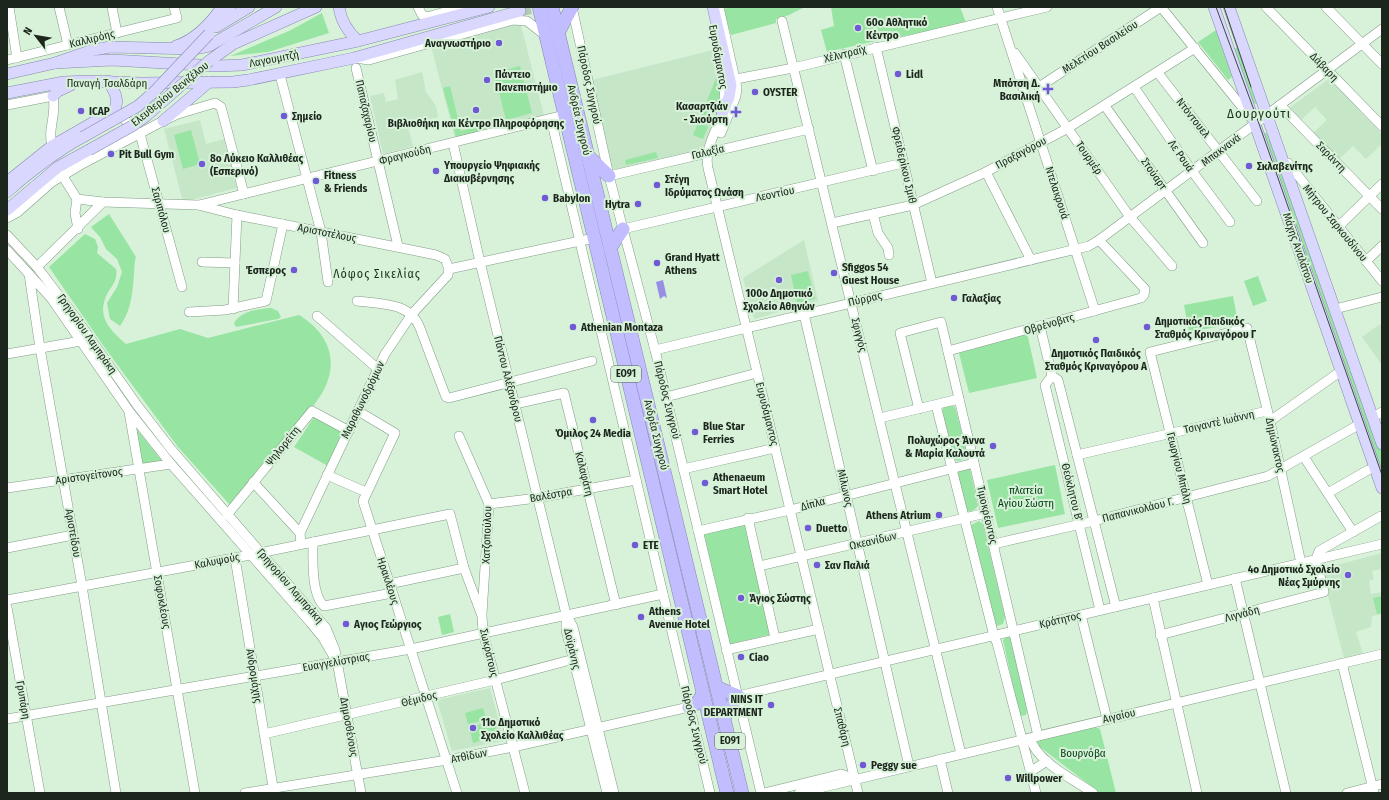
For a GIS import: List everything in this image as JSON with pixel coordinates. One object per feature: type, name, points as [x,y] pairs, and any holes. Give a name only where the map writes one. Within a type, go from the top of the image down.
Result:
[{"type":"highway","name":"Ανδρέα Συγγρού","points":[[539,7],[552,35],[587,155],[725,716],[742,793]]},
{"type":"highway","name":"Ανδρέα Συγγρού","points":[[552,7],[552,35],[564,115],[727,793]]},
{"type":"highway","points":[[552,35],[572,7]]},
{"type":"highway","points":[[587,155],[609,176]]},
{"type":"highway","points":[[610,248],[623,229]]},
{"type":"highway","points":[[718,688],[738,696],[725,716]]},
{"type":"highway","points":[[689,707],[697,703],[703,694]]},
{"type":"highway","points":[[689,707],[698,707],[707,711]]},
{"type":"main road","points":[[163,48],[176,46],[190,41],[222,7]]},
{"type":"main road","points":[[216,28],[230,7]]},
{"type":"main road","points":[[216,28],[249,7]]},
{"type":"main road","points":[[7,74],[55,63],[86,52],[110,47],[194,49],[209,46],[276,7]]},
{"type":"main road","points":[[278,24],[300,7]]},
{"type":"main road","points":[[278,24],[316,7]]},
{"type":"main road","points":[[339,7],[341,19],[345,27],[358,41]]},
{"type":"main road","name":"Λαγουμιτζή","points":[[55,63],[112,60],[217,66],[242,65],[358,41],[489,7]]},
{"type":"main road","points":[[713,7],[731,85],[729,97],[722,114]]},
{"type":"main road","name":"Μάχης Αναλάτου","points":[[1214,7],[1256,123],[1260,141],[1382,488]]},
{"type":"main road","name":"Μάχης Αναλάτου","points":[[1229,7],[1335,309],[1377,414],[1382,444]]},
{"type":"main road","name":"Λαγουμιτζή","points":[[208,82],[233,82],[355,63],[520,11]]},
{"type":"main road","name":"Ελευθερίου Βενιζέλου","points":[[7,210],[58,167],[139,121],[222,51],[253,34],[278,24]]},
{"type":"main road","name":"Ελευθερίου Βενιζέλου","points":[[7,192],[48,159],[138,106],[155,91],[216,28]]},
{"type":"main road","points":[[53,96],[58,91],[66,87],[89,80]]},
{"type":"main road","name":"Παναγή Τσαλδάρη","points":[[7,93],[64,82],[89,80],[141,83],[208,82]]},
{"type":"main road","points":[[7,182],[52,146],[110,114],[116,108],[117,103],[114,90],[108,81]]},
{"type":"main road","points":[[163,121],[208,82]]},
{"type":"street","points":[[9,7],[17,58]]},
{"type":"street","points":[[59,7],[68,45]]},
{"type":"street","points":[[112,7],[117,33]]},
{"type":"street","name":"Καλλιρόης","points":[[7,60],[177,18],[174,7]]},
{"type":"street","points":[[420,11],[427,17],[462,7]]},
{"type":"street","name":"Πάροδος Συγγρού","points":[[572,7],[609,176],[655,350],[761,793]]},
{"type":"street","name":"Ευρυδάμαντος","points":[[709,7],[725,87],[722,114],[708,152],[707,165],[830,675]]},
{"type":"street","name":"Ευρυδάμαντος","points":[[708,152],[716,143],[737,92],[736,79],[719,7]]},
{"type":"street","name":"Ντελακρουά","points":[[997,7],[1095,311]]},
{"type":"street","name":"Χέλντραϊχ","points":[[736,79],[793,68],[844,54],[1047,7]]},
{"type":"street","points":[[1161,7],[1256,123]]},
{"type":"street","name":"Μελετίου Βασιλείου","points":[[1038,87],[1161,7]]},
{"type":"street","name":"Δάβαρη","points":[[1266,7],[1382,126]]},
{"type":"street","points":[[1326,7],[1382,64]]},
{"type":"street","name":"Λαγουμιτζή","points":[[355,63],[513,20],[527,21],[552,35]]},
{"type":"street","name":"Σφιγγός","points":[[782,21],[961,754]]},
{"type":"street","name":"Μπακνανά","points":[[1075,250],[1099,240],[1382,29]]},
{"type":"street","name":"Τουρμέρ","points":[[1010,45],[1130,217],[1172,266]]},
{"type":"street","name":"Φρειδερίκου Σμιθ","points":[[876,47],[932,283]]},
{"type":"street","name":"Πραξαγόρου","points":[[832,223],[913,205],[986,172],[1041,143],[1105,106],[1158,73],[1194,48]]},
{"type":"street","points":[[844,54],[873,170]]},
{"type":"street","name":"Παπαζαχαρίου","points":[[355,63],[398,246]]},
{"type":"street","name":"Ντόντουελ","points":[[1158,73],[1258,201]]},
{"type":"street","points":[[280,74],[309,178],[321,232],[328,282]]},
{"type":"street","name":"Λε Ρουά","points":[[1134,87],[1192,171],[1230,222]]},
{"type":"street","points":[[52,146],[50,132],[55,107],[53,96]]},
{"type":"street","name":"Παναγή Τσαλδάρη","points":[[7,105],[53,96]]},
{"type":"street","points":[[7,218],[18,212],[62,175],[163,121],[178,114],[215,103],[221,107],[244,194]]},
{"type":"street","name":"Σαράντη","points":[[1280,105],[1382,209]]},
{"type":"street","name":"Στούαρτ","points":[[1105,106],[1203,243]]},
{"type":"street","points":[[110,114],[121,116],[140,134]]},
{"type":"street","name":"Φραγκούδη","points":[[198,205],[564,115]]},
{"type":"street","name":"Πάροδος Συγγρού","points":[[551,119],[710,793]]},
{"type":"street","name":"Γαλαξία","points":[[609,176],[808,129]]},
{"type":"street","name":"Σαριπόλου","points":[[140,134],[182,287]]},
{"type":"street","name":"Πάντου Αλέξανδρου","points":[[453,143],[480,262],[566,614]]},
{"type":"street","name":"Λεοντίου","points":[[623,229],[903,163]]},
{"type":"street","name":"Μήτρου Σαρκουδίνου","points":[[1288,163],[1382,281]]},
{"type":"street","points":[[986,172],[1031,260]]},
{"type":"street","points":[[62,175],[77,199],[76,213],[78,229]]},
{"type":"street","points":[[1338,227],[1382,184]]},
{"type":"street","name":"Αριστοτέλους","points":[[77,199],[104,202],[198,205],[237,215],[398,246],[441,257],[445,259],[449,269]]},
{"type":"street","points":[[37,267],[78,229],[104,202]]},
{"type":"street","points":[[873,214],[878,233],[888,248],[889,255]]},
{"type":"street","points":[[233,309],[237,215]]},
{"type":"street","points":[[189,312],[233,309],[266,301],[283,224]]},
{"type":"street","name":"Γρηγορίου Λαμπράκη","points":[[7,235],[37,267],[67,305],[146,418],[227,515],[326,628],[336,650],[337,662]]},
{"type":"street","points":[[449,269],[594,238]]},
{"type":"street","name":"Οβρένοβιτς","points":[[948,351],[1141,298],[1144,295],[1145,289],[1099,240]]},
{"type":"street","points":[[1366,261],[1382,246]]},
{"type":"street","name":"Γρηγορίου Λαμπράκη","points":[[7,250],[51,298],[129,411],[171,464],[323,638],[337,662]]},
{"type":"street","name":"Πύρρας","points":[[655,350],[851,302],[1075,250]]},
{"type":"street","points":[[202,262],[234,263]]},
{"type":"street","name":"Μαραθωνοδρόμων","points":[[300,533],[378,369],[393,341],[412,314],[448,275],[449,269]]},
{"type":"street","name":"Αριστείδου","points":[[29,274],[40,348],[102,702],[116,793]]},
{"type":"street","points":[[1335,309],[1382,297]]},
{"type":"street","points":[[357,301],[395,305],[412,314],[417,320],[446,397],[457,397],[509,381],[592,361]]},
{"type":"street","name":"Μίλωνος","points":[[804,314],[909,766]]},
{"type":"street","points":[[317,316],[378,369]]},
{"type":"street","points":[[880,418],[919,409],[936,405],[959,399],[941,322],[900,333],[919,409]]},
{"type":"street","name":"Θεόκλητου Β΄","points":[[1040,326],[1052,376],[1058,380],[1116,607]]},
{"type":"street","name":"Δημώνακτος","points":[[1150,352],[1247,328],[1270,421],[1301,563]]},
{"type":"street","points":[[7,354],[80,341]]},
{"type":"street","name":"Γεωργίου Μπάλη","points":[[1150,352],[1208,585]]},
{"type":"street","points":[[1270,421],[1341,371]]},
{"type":"street","points":[[666,397],[757,373]]},
{"type":"street","name":"Θεόκλητου Β΄","points":[[1052,376],[1045,385],[1100,610]]},
{"type":"street","name":"Καλαφάτη","points":[[515,404],[564,393],[616,604]]},
{"type":"street","name":"Τιμοκρέοντος","points":[[959,399],[1014,631],[1030,738]]},
{"type":"street","name":"Τιμοκρέοντος","points":[[936,405],[994,636],[1030,738]]},
{"type":"street","name":"Ψηλορείτη","points":[[227,515],[312,410],[349,431]]},
{"type":"street","name":"Σοφοκλέους","points":[[129,411],[195,793]]},
{"type":"street","points":[[327,475],[366,492],[396,433],[358,411]]},
{"type":"street","name":"Τσιγαντέ Ιωάννη","points":[[1077,455],[1267,411]]},
{"type":"street","name":"Παπανικολάου Γ.","points":[[994,544],[1094,521],[1268,476],[1360,424]]},
{"type":"street","name":"Χατζοπούλου","points":[[459,436],[490,504],[482,616]]},
{"type":"street","points":[[683,469],[775,448]]},
{"type":"street","points":[[1304,457],[1353,532]]},
{"type":"street","name":"Δίπλα","points":[[698,531],[748,518],[790,510],[974,463]]},
{"type":"street","name":"Αριστογείτονος","points":[[7,488],[171,464]]},
{"type":"street","points":[[1328,493],[1368,470]]},
{"type":"street","name":"Βαλέστρα","points":[[490,504],[538,498],[636,480]]},
{"type":"street","points":[[254,482],[300,533],[301,544]]},
{"type":"street","name":"Ηρακλέους","points":[[366,492],[363,501],[371,529],[427,697],[457,793]]},
{"type":"street","name":"Ωκεανίδων","points":[[759,566],[986,513]]},
{"type":"street","name":"Καλυψούς","points":[[7,600],[235,558],[450,514]]},
{"type":"street","name":"Σωκράτους","points":[[450,514],[464,568],[482,616],[483,632],[525,793]]},
{"type":"street","points":[[1316,559],[1319,551],[1381,516]]},
{"type":"street","points":[[748,518],[775,638]]},
{"type":"street","points":[[7,548],[73,535]]},
{"type":"street","points":[[313,542],[314,578],[321,603],[324,606],[464,568]]},
{"type":"street","name":"Κράτητος","points":[[738,696],[1382,544]]},
{"type":"street","name":"Ανδρομάχης","points":[[235,558],[274,791]]},
{"type":"street","name":"Λιγνάδη","points":[[1160,635],[1324,592],[1316,559]]},
{"type":"street","points":[[1235,578],[1286,793]]},
{"type":"street","name":"Ευαγγελίστριας","points":[[7,719],[411,649],[483,632],[663,594]]},
{"type":"street","points":[[1153,598],[1160,635],[1197,793]]},
{"type":"street","name":"Γρυπάρη","points":[[7,607],[40,793]]},
{"type":"street","name":"Δοϊράνης","points":[[566,614],[566,630],[614,793]]},
{"type":"street","name":"Δοϊράνης","points":[[566,614],[573,627],[607,793]]},
{"type":"street","points":[[1081,615],[1107,719]]},
{"type":"street","points":[[726,650],[819,628]]},
{"type":"street","name":"Αιγαίου","points":[[799,793],[1382,654]]},
{"type":"street","name":"Θέμιδος","points":[[264,734],[427,697],[574,659]]},
{"type":"street","name":"Δημοσθένους","points":[[337,662],[361,793]]},
{"type":"street","points":[[1342,663],[1376,788],[1347,793]]},
{"type":"street","name":"Σπαθάρη","points":[[830,675],[858,793]]},
{"type":"street","name":"Ατθίδων","points":[[245,793],[274,791],[513,748],[689,707]]},
{"type":"street","points":[[1030,738],[1035,749],[1047,761],[1093,793]]},
{"type":"street","points":[[1030,738],[1030,772],[1036,793]]},
{"type":"street","points":[[940,759],[948,793]]},
{"type":"street","points":[[1030,772],[1047,761]]},
{"type":"street","name":"Αιγαίου","points":[[764,793],[841,774],[855,779]]},
{"type":"street","name":"Αιγαίου","points":[[825,793],[841,789],[855,779]]},
{"type":"shaded area","name":"Πάντειο Πανεπιστήμιο","points":[[520,22],[544,115],[455,138],[431,46]]},
{"type":"shaded area","points":[[713,50],[722,83],[722,100],[702,150],[616,170],[612,168],[592,80]]},
{"type":"shaded area","points":[[422,72],[426,92],[436,106],[438,117],[412,123],[408,127],[413,146],[383,154],[370,96],[384,93],[386,102],[398,99],[395,80]]},
{"type":"shaded area","points":[[1329,79],[1382,134],[1382,144],[1366,159],[1353,146],[1339,159],[1313,133],[1327,120],[1315,107],[1301,120],[1289,108]]},
{"type":"shaded area","name":"8ο Λύκειο Καλλιθέας (Εσπερινό)","points":[[200,120],[206,144],[224,139],[237,188],[183,202],[164,129]]},
{"type":"shaded area","name":"100ο Δημοτικό Σχολείο Αθηνών","points":[[804,240],[818,301],[754,319],[743,278]]},
{"type":"shaded area","points":[[663,280],[667,298],[664,296],[660,299],[656,282]]},
{"type":"shaded area","points":[[1382,324],[1382,365],[1362,337]]},
{"type":"shaded area","points":[[1382,553],[1382,569],[1372,571],[1374,579],[1369,581],[1371,594],[1382,592],[1382,614],[1372,616],[1371,627],[1356,632],[1363,654],[1344,658],[1321,569]]},
{"type":"shaded area","name":"11ο Δημοτικό Σχολείο Καλλιθέας","points":[[490,688],[504,741],[452,751],[437,700]]},
{"type":"green space","points":[[732,7],[805,7],[789,15],[776,19],[776,23],[731,35],[723,9]]},
{"type":"green space","points":[[831,7],[960,7],[966,23],[827,52],[821,30],[834,26]]},
{"type":"green space","points":[[322,13],[329,33],[268,52],[230,56],[289,31]]},
{"type":"green space","points":[[1216,30],[1232,77],[1228,80],[1198,42]]},
{"type":"green space","points":[[1239,47],[1257,104],[1250,103],[1230,50]]},
{"type":"green space","points":[[520,66],[532,113],[506,120],[494,73]]},
{"type":"green space","points":[[716,78],[718,78],[720,88],[720,95],[717,105],[707,101]]},
{"type":"green space","points":[[450,86],[461,131],[496,122],[497,126],[456,137],[443,88]]},
{"type":"green space","points":[[707,102],[716,106],[708,126],[699,122]]},
{"type":"green space","points":[[698,123],[708,127],[703,139],[693,135]]},
{"type":"green space","points":[[191,130],[200,164],[183,169],[174,135]]},
{"type":"green space","points":[[1268,133],[1382,454],[1382,482],[1261,135]]},
{"type":"green space","points":[[656,152],[658,158],[626,165],[625,160]]},
{"type":"green space","points":[[109,214],[136,257],[130,303],[125,319],[120,326],[110,319],[107,303],[117,287],[122,272],[117,259],[106,249],[100,237],[91,227]]},
{"type":"green space","points":[[85,234],[95,239],[98,247],[97,253],[116,269],[116,277],[107,294],[103,310],[106,322],[110,328],[126,344],[180,329],[208,338],[299,315],[311,324],[327,344],[331,367],[323,392],[314,405],[230,505],[178,447],[105,348],[49,267]]},
{"type":"green space","points":[[808,271],[815,299],[797,303],[791,275]]},
{"type":"green space","points":[[1258,276],[1267,301],[1253,306],[1244,281]]},
{"type":"green space","points":[[1233,296],[1238,323],[1189,332],[1184,305]]},
{"type":"green space","points":[[271,308],[278,311],[281,317],[278,319],[236,327],[234,323],[246,313]]},
{"type":"green space","points":[[1025,334],[1028,337],[1037,378],[969,393],[959,353]]},
{"type":"green space","points":[[950,404],[955,407],[967,453],[962,460],[957,461],[952,457],[942,415],[943,408]]},
{"type":"green space","points":[[314,417],[345,434],[328,466],[294,447]]},
{"type":"green space","points":[[135,427],[162,461],[141,465]]},
{"type":"green space","name":"πλατεία Αγίου Σώστη","points":[[1055,465],[1065,514],[998,528],[987,480]]},
{"type":"green space","points":[[965,467],[970,469],[978,506],[969,512],[965,509],[957,472],[960,468]]},
{"type":"green space","points":[[979,521],[983,524],[1005,617],[1003,624],[997,626],[992,622],[969,526]]},
{"type":"green space","points":[[746,523],[772,634],[730,644],[704,533]]},
{"type":"green space","points":[[1382,596],[1382,613],[1377,614],[1373,598]]},
{"type":"green space","points":[[450,614],[454,632],[442,635],[438,617]]},
{"type":"green space","points":[[1008,636],[1011,639],[1027,710],[1026,715],[1022,716],[1019,714],[1003,640]]},
{"type":"green space","points":[[483,708],[486,720],[468,724],[465,713]]},
{"type":"green space","points":[[496,721],[500,736],[473,743],[469,727]]},
{"type":"green space","name":"Βουρνόβα","points":[[1095,727],[1100,729],[1116,793],[1100,793],[1040,747],[1037,743],[1039,739]]},
{"type":"tunnel","points":[[520,11],[536,7]]},
{"type":"tram line","points":[[1216,7],[1258,121],[1382,475]]},
{"type":"tram line","points":[[1224,7],[1251,87]]},
{"type":"place","name":"60ο Αθλητικό Κέντρο","points":[[858,28]]},
{"type":"place","name":"Aναγνωστήριο","points":[[499,43]]},
{"type":"place","name":"Lidl","points":[[898,74]]},
{"type":"place","name":"Πάντειο Πανεπιστήμιο","points":[[487,80]]},
{"type":"place","name":"Μπότση Δ. Βασιλική","points":[[1048,89]]},
{"type":"place","name":"OYSTER","points":[[755,92]]},
{"type":"place","name":"Βιβλιοθήκη και Κέντρο Πληροφόρησης","points":[[476,110]]},
{"type":"place","name":"ICAP","points":[[81,111]]},
{"type":"place","name":"Κασαρτζιάν - Σκούρτη","points":[[736,112]]},
{"type":"place","name":"Σημείο","points":[[284,116]]},
{"type":"place","name":"Pit Bull Gym","points":[[111,154]]},
{"type":"place","name":"8ο Λύκειο Καλλιθέας (Εσπερινό)","points":[[202,164]]},
{"type":"place","name":"Σκλαβενίτης","points":[[1249,166]]},
{"type":"place","name":"Υπουργείο Ψηφιακής Διακυβέρνησης","points":[[436,171]]},
{"type":"place","name":"Fitness & Friends","points":[[316,181]]},
{"type":"place","name":"Στέγη Iδρύματος Ωνάση","points":[[657,185]]},
{"type":"place","name":"Babylon","points":[[545,198]]},
{"type":"place","name":"Hytra","points":[[638,204]]},
{"type":"place","name":"Grand Hyatt Athens","points":[[657,263]]},
{"type":"place","name":"Έσπερος","points":[[294,270]]},
{"type":"place","name":"Sfiggos 54 Guest House","points":[[834,273]]},
{"type":"place","name":"100ο Δημοτικό Σχολείο Αθηνών","points":[[779,280]]},
{"type":"place","name":"Γαλαξίας","points":[[954,298]]},
{"type":"place","name":"Athenian Montaza","points":[[573,327]]},
{"type":"place","name":"Δημοτικός Παιδικός Σταθμός Κριναγόρου Γ","points":[[1147,327]]},
{"type":"place","name":"Δημοτικός Παιδικός Σταθμός Κριναγόρου Α","points":[[1096,340]]},
{"type":"place","name":"Όμιλος 24 Media","points":[[593,420]]},
{"type":"place","name":"Blue Star Ferries","points":[[695,432]]},
{"type":"place","name":"Πολυχώρος Άννα & Μαρία Καλουτά","points":[[993,446]]},
{"type":"place","name":"Athenaeum Smart Hotel","points":[[705,483]]},
{"type":"place","name":"Athens Atrium","points":[[939,515]]},
{"type":"place","name":"Duetto","points":[[808,528]]},
{"type":"place","name":"ETE","points":[[635,545]]},
{"type":"place","name":"Σαν Παλιά","points":[[817,565]]},
{"type":"place","name":"4o Δημοτικό Σχολείο Νέας Σμύρνης","points":[[1348,575]]},
{"type":"place","name":"Άγιος Σώστης","points":[[741,598]]},
{"type":"place","name":"Athens Avenue Hotel","points":[[641,617]]},
{"type":"place","name":"Αγιος Γεώργιος","points":[[346,624]]},
{"type":"place","name":"Ciao","points":[[741,657]]},
{"type":"place","name":"NINS IT DEPARTMENT","points":[[771,705]]},
{"type":"place","name":"11ο Δημοτικό Σχολείο Καλλιθέας","points":[[473,728]]},
{"type":"place","name":"Peggy sue","points":[[863,765]]},
{"type":"place","name":"Willpower","points":[[1008,778]]},
{"type":"district","name":"Δουργούτι","points":[[1259,113]]},
{"type":"district","name":"Λόφος Σικελίας","points":[[377,274]]}]
